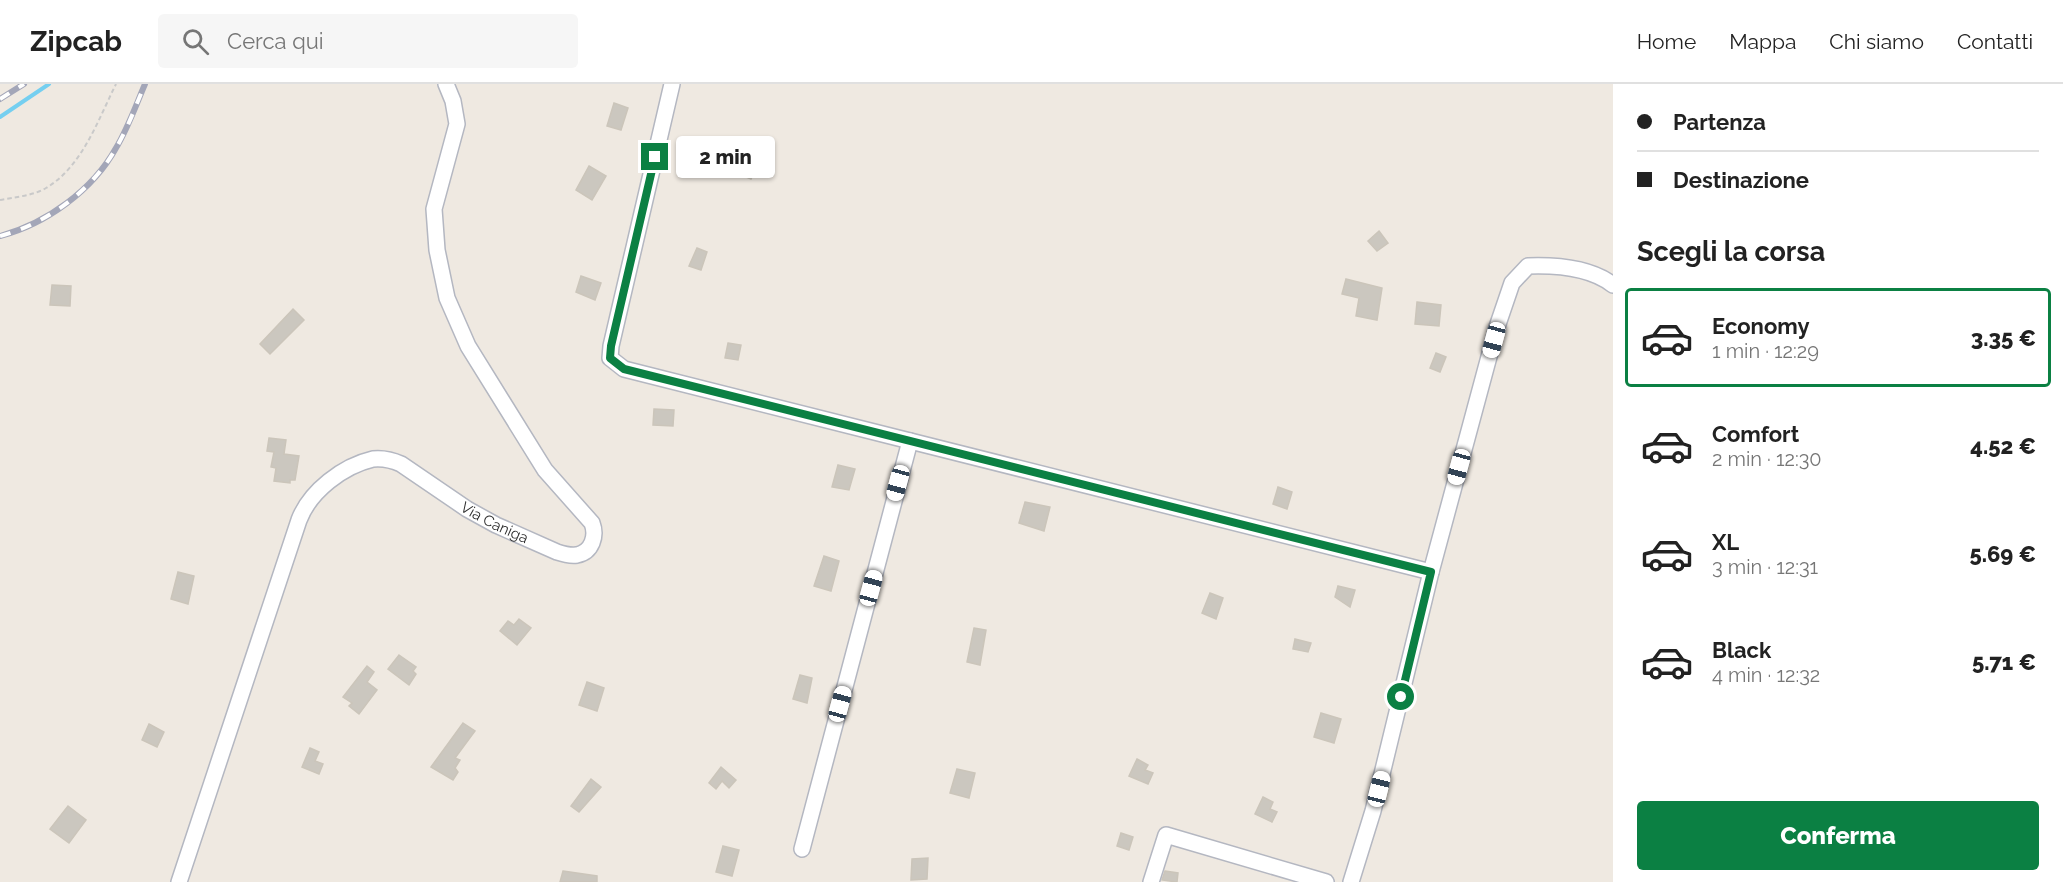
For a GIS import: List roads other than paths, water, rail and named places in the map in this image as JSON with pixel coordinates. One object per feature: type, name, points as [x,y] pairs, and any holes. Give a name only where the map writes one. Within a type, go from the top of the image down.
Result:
[{"type":"street","name":"Via Caniga","points":[[179,882],[299,520],[308,501],[322,488],[364,462],[391,460],[401,464],[467,509],[496,525],[557,552],[567,555],[584,553],[592,543],[595,530],[592,524],[545,470],[499,399],[468,346],[447,298],[436,250],[434,209],[457,124],[453,101],[446,84]]},
{"type":"street","points":[[672,84],[611,346],[610,358],[624,369],[1431,572]]},
{"type":"street","points":[[1351,882],[1373,811],[1431,572],[1497,327],[1512,283],[1528,266],[1547,265],[1579,270],[1602,277],[1613,285]]},
{"type":"street","points":[[802,849],[909,441]]},
{"type":"street","points":[[1151,882],[1166,835],[1326,882]]},
{"type":"waterway","points":[[0,117],[49,84]]},
{"type":"railway","points":[[0,99],[24,84]]},
{"type":"railway","points":[[0,236],[51,214],[95,178],[120,140],[145,84]]}]
